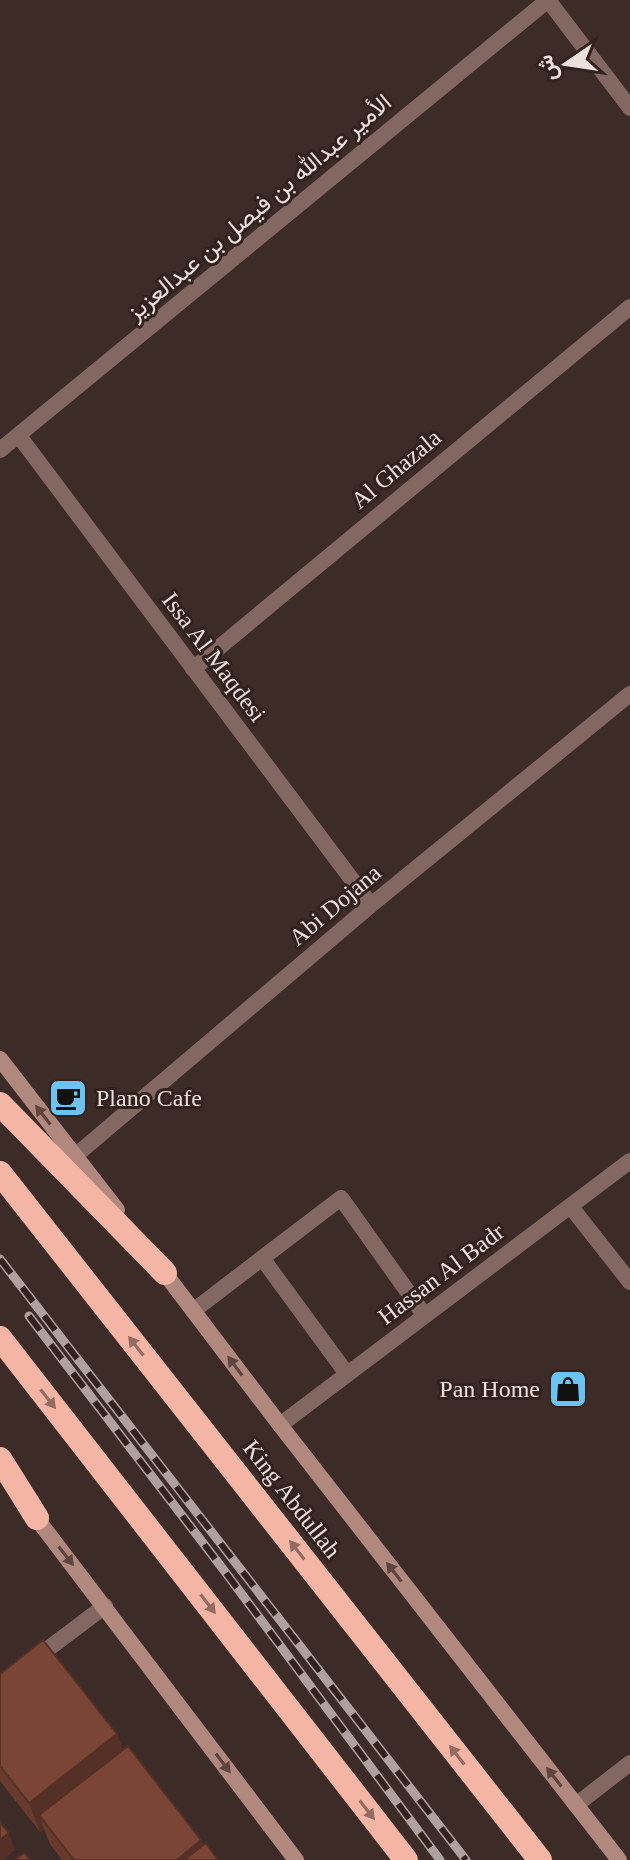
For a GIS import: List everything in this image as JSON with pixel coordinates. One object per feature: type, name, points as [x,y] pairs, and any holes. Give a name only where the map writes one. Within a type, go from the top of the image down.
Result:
[{"type":"highway","points":[[0,1104],[165,1273]]},
{"type":"highway","name":"King Abdullah","points":[[0,1173],[540,1860]]},
{"type":"highway","points":[[0,1338],[406,1860]]},
{"type":"highway","points":[[0,1459],[37,1518]]},
{"type":"street","points":[[548,0],[630,108]]},
{"type":"street","name":"الأمير عبدالله بن فيصل بن عبدالعزيز","points":[[0,450],[548,0]]},
{"type":"street","name":"Al Ghazala","points":[[193,669],[630,307]]},
{"type":"street","name":"Issa Al Maqdesi","points":[[19,436],[371,905]]},
{"type":"street","name":"Abi Dojana","points":[[75,1156],[371,905],[630,694]]},
{"type":"street","points":[[0,1059],[619,1860]]},
{"type":"street","name":"Hassan Al Badr","points":[[280,1425],[630,1161]]},
{"type":"street","points":[[193,1311],[341,1198],[425,1316]]},
{"type":"street","points":[[571,1207],[630,1282]]},
{"type":"street","points":[[262,1258],[347,1374]]},
{"type":"street","points":[[0,1473],[105,1606],[296,1860]]},
{"type":"street","points":[[0,1685],[105,1606]]},
{"type":"street","points":[[576,1805],[630,1763]]},
{"type":"building","points":[[43,1640],[117,1734],[29,1803],[0,1766],[0,1674]]},
{"type":"building","points":[[128,1746],[201,1840],[177,1860],[74,1860],[39,1815]]},
{"type":"building","points":[[0,1822],[9,1833],[0,1840]]},
{"type":"building","points":[[206,1843],[218,1860],[184,1860]]},
{"type":"building","points":[[24,1853],[30,1860],[14,1860]]},
{"type":"railway","points":[[0,1259],[466,1860]]},
{"type":"railway","points":[[29,1316],[440,1860]]},
{"type":"place","name":"Plano Cafe","points":[[68,1098]]},
{"type":"place","name":"Pan Home","points":[[568,1389]]}]
